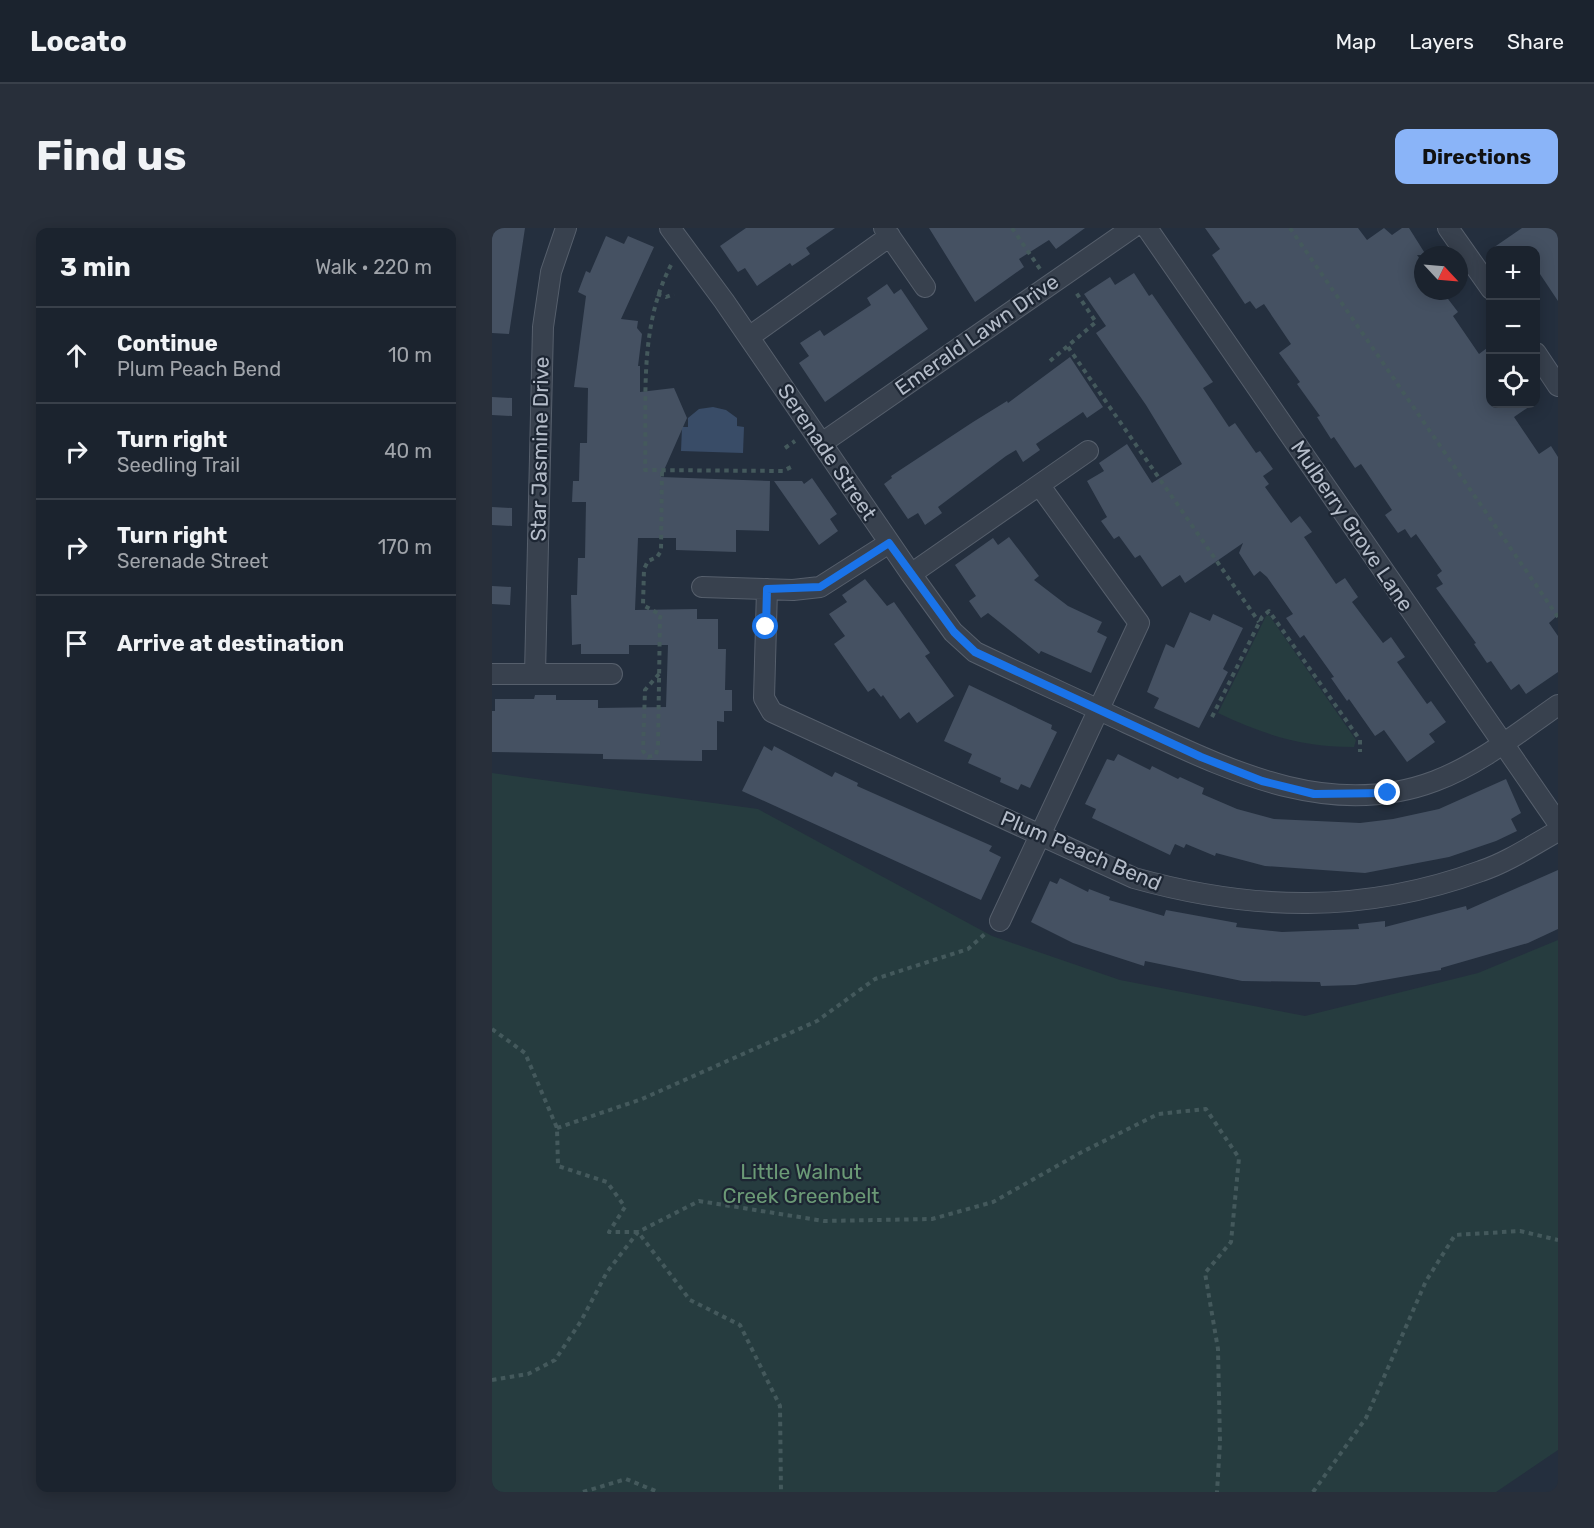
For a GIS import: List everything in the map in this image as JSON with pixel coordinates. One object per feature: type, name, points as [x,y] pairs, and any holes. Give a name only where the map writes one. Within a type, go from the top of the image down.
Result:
[{"type":"street","name":"Star Jasmine Drive","points":[[536,674],[543,327],[551,272],[567,228]]},
{"type":"street","name":"Serenade Street","points":[[670,228],[749,337],[889,543],[966,646],[1100,710],[1252,777],[1314,794],[1376,794],[1435,781],[1472,764],[1558,705]]},
{"type":"street","name":"Emerald Lawn Drive","points":[[822,443],[1132,228]]},
{"type":"street","name":"Mulberry Grove Lane","points":[[1147,228],[1501,744],[1558,823]]},
{"type":"street","points":[[1448,228],[1486,282]]},
{"type":"street","points":[[749,337],[887,232],[925,287]]},
{"type":"street","points":[[1537,354],[1558,386]]},
{"type":"street","points":[[911,574],[1088,451]]},
{"type":"street","points":[[999,921],[1139,623],[1040,486]]},
{"type":"street","points":[[702,587],[767,589],[820,587],[889,543]]},
{"type":"street","name":"Plum Peach Bend","points":[[767,589],[764,699],[769,709],[1038,836],[1134,878],[1179,891],[1292,904],[1333,903],[1400,893],[1442,884],[1483,871],[1558,831]]},
{"type":"street","points":[[492,674],[612,674]]},
{"type":"path","points":[[1012,228],[1041,269]]},
{"type":"path","points":[[1290,228],[1558,617]]},
{"type":"path","points":[[674,259],[657,294],[648,331],[645,470],[783,471],[791,467]]},
{"type":"path","points":[[1050,361],[1096,322],[1074,289]]},
{"type":"path","points":[[657,294],[664,297],[675,294]]},
{"type":"path","points":[[1068,346],[1259,622]]},
{"type":"path","points":[[659,674],[645,690],[643,751],[648,757],[657,755],[658,751],[661,615],[645,607],[643,603],[645,566],[659,555],[661,550],[662,470]]},
{"type":"path","points":[[1212,717],[1259,622],[1269,610],[1360,740],[1360,752]]},
{"type":"path","points":[[557,1128],[642,1099],[817,1021],[875,979],[968,949],[999,921]]},
{"type":"path","points":[[492,1029],[525,1053],[557,1128],[558,1166],[607,1182],[625,1208],[609,1232],[638,1232]]},
{"type":"path","points":[[492,1380],[528,1374],[555,1360],[581,1321],[607,1272],[638,1232],[699,1201],[824,1221],[932,1219],[993,1202],[1080,1153],[1158,1114],[1206,1109],[1239,1158],[1231,1242],[1205,1273],[1218,1349],[1220,1442],[1217,1492]]},
{"type":"path","points":[[1313,1492],[1366,1418],[1426,1281],[1455,1235],[1520,1231],[1558,1240]]},
{"type":"path","points":[[638,1232],[690,1300],[740,1325],[780,1406],[782,1492]]},
{"type":"path","points":[[583,1492],[626,1479],[658,1492]]},
{"type":"green space","points":[[1269,615],[1356,740],[1354,747],[1317,745],[1284,738],[1252,728],[1218,713],[1266,616]]},
{"type":"green space","name":"Little Walnut Creek Greenbelt","points":[[492,773],[758,809],[992,936],[1120,980],[1305,1016],[1478,973],[1558,940],[1558,1450],[1496,1492],[492,1492]]},
{"type":"water","points":[[713,407],[726,410],[737,418],[737,426],[744,427],[743,453],[681,451],[682,427],[688,427],[688,418],[699,409]]},
{"type":"building","points":[[492,228],[525,228],[509,334],[492,333]]},
{"type":"building","points":[[746,228],[835,228],[806,248],[810,254],[792,266],[790,263],[757,286],[745,268],[738,272],[720,246]]},
{"type":"building","points":[[929,228],[1085,228],[1056,249],[1049,240],[1019,259],[1024,267],[975,302]]},
{"type":"building","points":[[1205,228],[1358,228],[1367,240],[1384,228],[1392,235],[1402,228],[1409,228],[1420,246],[1414,246],[1414,300],[1449,300],[1458,312],[1453,316],[1479,354],[1486,349],[1486,408],[1527,408],[1514,417],[1539,454],[1551,446],[1558,457],[1558,615],[1549,623],[1558,636],[1558,672],[1526,694],[1519,684],[1511,690],[1491,661],[1487,663],[1474,644],[1476,643],[1436,588],[1443,584],[1437,575],[1442,571],[1416,534],[1411,538],[1405,529],[1398,533],[1385,515],[1392,510],[1361,464],[1355,468],[1334,437],[1331,439],[1317,417],[1320,416],[1297,384],[1300,382],[1279,353],[1291,344],[1264,304],[1256,309],[1250,301],[1245,304],[1212,255],[1220,249]]},
{"type":"building","points":[[1522,228],[1558,228],[1558,301],[1540,274],[1540,246],[1496,246]]},
{"type":"building","points":[[606,236],[624,244],[628,236],[654,247],[621,319],[638,321],[637,328],[642,334],[638,366],[640,366],[640,392],[674,388],[687,418],[661,477],[770,481],[769,531],[736,530],[736,552],[676,550],[676,538],[638,538],[635,610],[697,609],[697,619],[718,619],[718,649],[726,649],[725,690],[732,690],[732,711],[724,711],[724,722],[717,721],[717,750],[702,750],[702,761],[603,759],[603,754],[492,752],[492,711],[495,711],[495,699],[534,699],[535,695],[556,695],[556,700],[598,700],[598,708],[666,707],[668,645],[629,645],[629,654],[581,654],[581,644],[572,645],[571,595],[577,595],[578,558],[585,558],[586,502],[572,502],[573,481],[579,481],[580,443],[587,443],[588,388],[574,387],[586,296],[578,292],[586,271],[590,273]]},
{"type":"building","points":[[1134,273],[1149,296],[1152,294],[1213,382],[1203,388],[1229,427],[1235,423],[1256,453],[1260,451],[1273,469],[1263,476],[1269,484],[1265,487],[1291,523],[1300,516],[1312,532],[1304,537],[1336,584],[1345,578],[1358,597],[1352,602],[1383,643],[1391,637],[1405,657],[1397,662],[1427,704],[1431,701],[1446,722],[1429,734],[1435,742],[1407,762],[1384,730],[1375,736],[1349,699],[1347,701],[1331,678],[1334,677],[1304,635],[1300,638],[1286,618],[1293,614],[1267,577],[1260,571],[1254,576],[1239,553],[1243,543],[1185,583],[1180,575],[1162,587],[1140,555],[1135,558],[1119,536],[1114,539],[1101,521],[1107,517],[1087,481],[1104,471],[1099,463],[1127,444],[1152,483],[1182,464],[1146,405],[1096,333],[1106,326],[1084,294],[1110,277],[1115,285]]},
{"type":"building","points":[[887,284],[894,294],[901,289],[928,329],[825,402],[799,363],[809,356],[800,343],[820,330],[824,336],[871,305],[867,298]]},
{"type":"building","points":[[1070,357],[1103,407],[1087,418],[1083,412],[1036,444],[1040,450],[1023,462],[1016,450],[1006,456],[938,507],[942,513],[925,525],[918,513],[908,519],[884,484],[892,478],[891,476],[973,422],[1007,401],[1008,403]]},
{"type":"building","points":[[492,397],[512,398],[512,416],[492,415]]},
{"type":"building","points":[[812,478],[837,514],[830,519],[838,531],[819,545],[774,481],[802,481],[804,484]]},
{"type":"building","points":[[492,507],[512,508],[512,526],[492,525]]},
{"type":"building","points":[[1009,537],[1039,576],[1034,580],[1068,606],[1102,622],[1097,632],[1107,637],[1091,673],[1041,651],[1039,654],[988,613],[981,618],[969,601],[976,596],[955,565],[993,538],[998,545]]},
{"type":"building","points":[[865,579],[887,606],[894,602],[930,653],[925,656],[954,696],[917,723],[909,712],[900,719],[883,695],[881,697],[874,688],[868,692],[834,644],[845,636],[829,614],[847,602],[842,595]]},
{"type":"building","points":[[492,586],[511,587],[510,605],[492,604]]},
{"type":"building","points":[[1190,612],[1210,621],[1213,614],[1243,628],[1223,669],[1228,672],[1199,728],[1154,708],[1159,698],[1147,692],[1166,644],[1174,648]]},
{"type":"building","points":[[969,685],[1052,725],[1051,729],[1057,732],[1030,788],[1021,784],[1018,790],[1000,782],[1001,778],[968,763],[972,754],[944,741]]},
{"type":"building","points":[[764,746],[772,751],[774,746],[832,777],[835,772],[858,783],[857,786],[992,846],[989,851],[1001,857],[981,900],[742,791]]},
{"type":"building","points":[[1118,754],[1150,770],[1152,766],[1178,779],[1180,777],[1204,788],[1202,794],[1237,809],[1274,819],[1360,823],[1393,819],[1439,809],[1506,779],[1521,813],[1511,819],[1517,831],[1496,841],[1449,857],[1365,873],[1265,866],[1216,853],[1215,856],[1186,844],[1184,848],[1175,844],[1170,855],[1092,818],[1096,809],[1085,804],[1107,759],[1114,761]]},
{"type":"building","points":[[1558,870],[1558,929],[1528,943],[1441,968],[1441,970],[1355,985],[1321,986],[1320,982],[1242,981],[1145,961],[1144,966],[1073,943],[1031,922],[1050,881],[1057,884],[1060,878],[1088,892],[1089,889],[1110,897],[1109,900],[1164,916],[1166,910],[1237,923],[1236,927],[1282,932],[1359,929],[1358,924],[1385,921],[1385,927],[1466,906],[1467,910]]},
{"type":"route","points":[[766,627],[767,589],[806,590],[820,587],[889,543],[954,632],[966,646],[975,652],[1201,757],[1262,781],[1314,794],[1388,793]]}]
